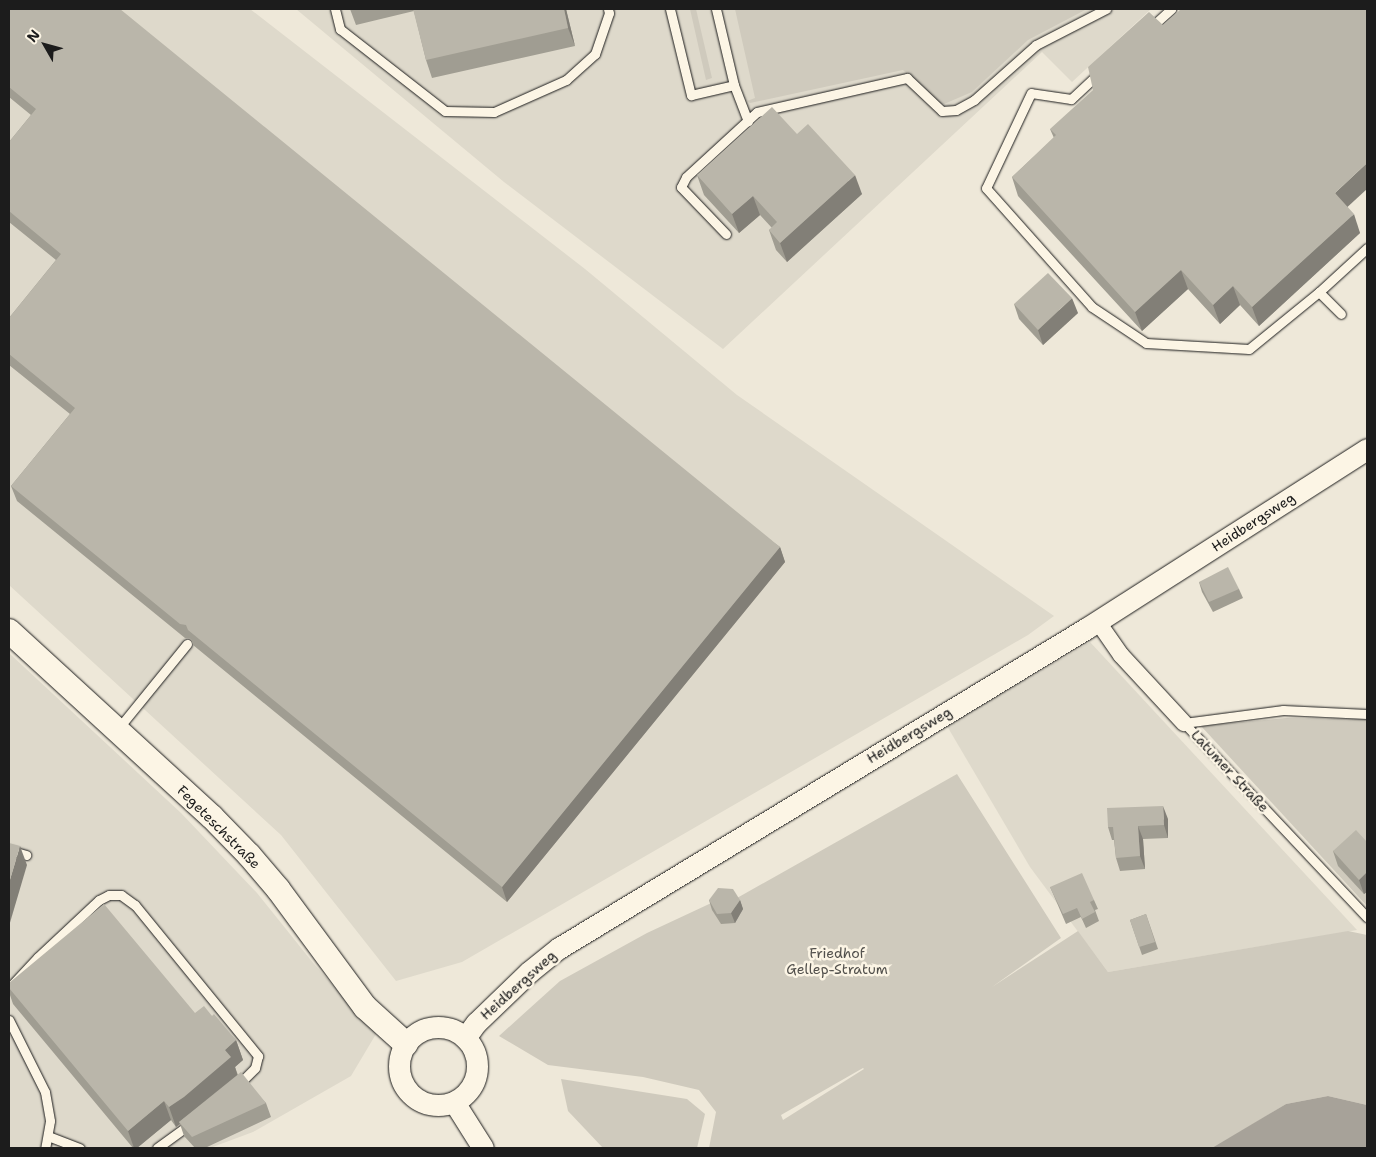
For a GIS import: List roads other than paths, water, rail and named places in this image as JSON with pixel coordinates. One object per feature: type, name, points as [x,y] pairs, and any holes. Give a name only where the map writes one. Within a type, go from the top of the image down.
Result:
[{"type":"main road","name":"Fegeteschstraße","points":[[9,631],[212,817],[249,855],[278,889],[365,1007],[406,1044]]},
{"type":"street","name":"Heidbergsweg","points":[[465,1038],[476,1023],[529,972],[559,948],[1098,622],[1367,450]]},
{"type":"street","name":"Latumer Straße","points":[[1098,622],[1121,656],[1184,723]]},
{"type":"street","points":[[435,1027],[451,1030],[465,1038],[472,1048],[476,1060],[476,1073],[472,1085],[465,1095],[454,1102],[442,1105],[429,1104],[417,1100],[401,1080],[399,1068],[400,1055],[406,1044],[424,1030],[435,1027]]},
{"type":"street","points":[[454,1102],[483,1148]]},
{"type":"lane","points":[[335,9],[340,29],[444,111],[494,112],[566,80],[595,54],[609,12],[608,9]]},
{"type":"lane","points":[[670,9],[691,95],[734,85]]},
{"type":"lane","points":[[716,9],[734,85],[748,121]]},
{"type":"lane","points":[[726,234],[681,187],[686,177],[757,112],[907,78],[942,111],[956,110],[974,100],[1036,45],[1106,9]]},
{"type":"lane","points":[[1142,34],[1171,9]]},
{"type":"lane","points":[[1107,66],[1071,99],[1031,93],[986,188],[1092,307],[1146,344],[1249,348],[1319,292],[1367,248]]},
{"type":"lane","points":[[1319,292],[1341,314]]},
{"type":"lane","points":[[117,730],[187,644]]},
{"type":"lane","points":[[1184,723],[1283,710],[1367,714]]},
{"type":"lane","name":"Latumer Straße","points":[[1184,723],[1367,917]]},
{"type":"lane","points":[[9,850],[26,855]]},
{"type":"lane","points":[[9,988],[38,957],[99,900],[110,895],[121,895],[135,905],[258,1056],[255,1068],[229,1092]]},
{"type":"lane","points":[[9,1020],[46,1092],[50,1121],[45,1148]]},
{"type":"lane","points":[[157,1148],[195,1121]]},
{"type":"lane","points":[[48,1136],[80,1148]]},
{"type":"park label","name":"Friedhof Gellep-Stratum","points":[[837,962]]}]
